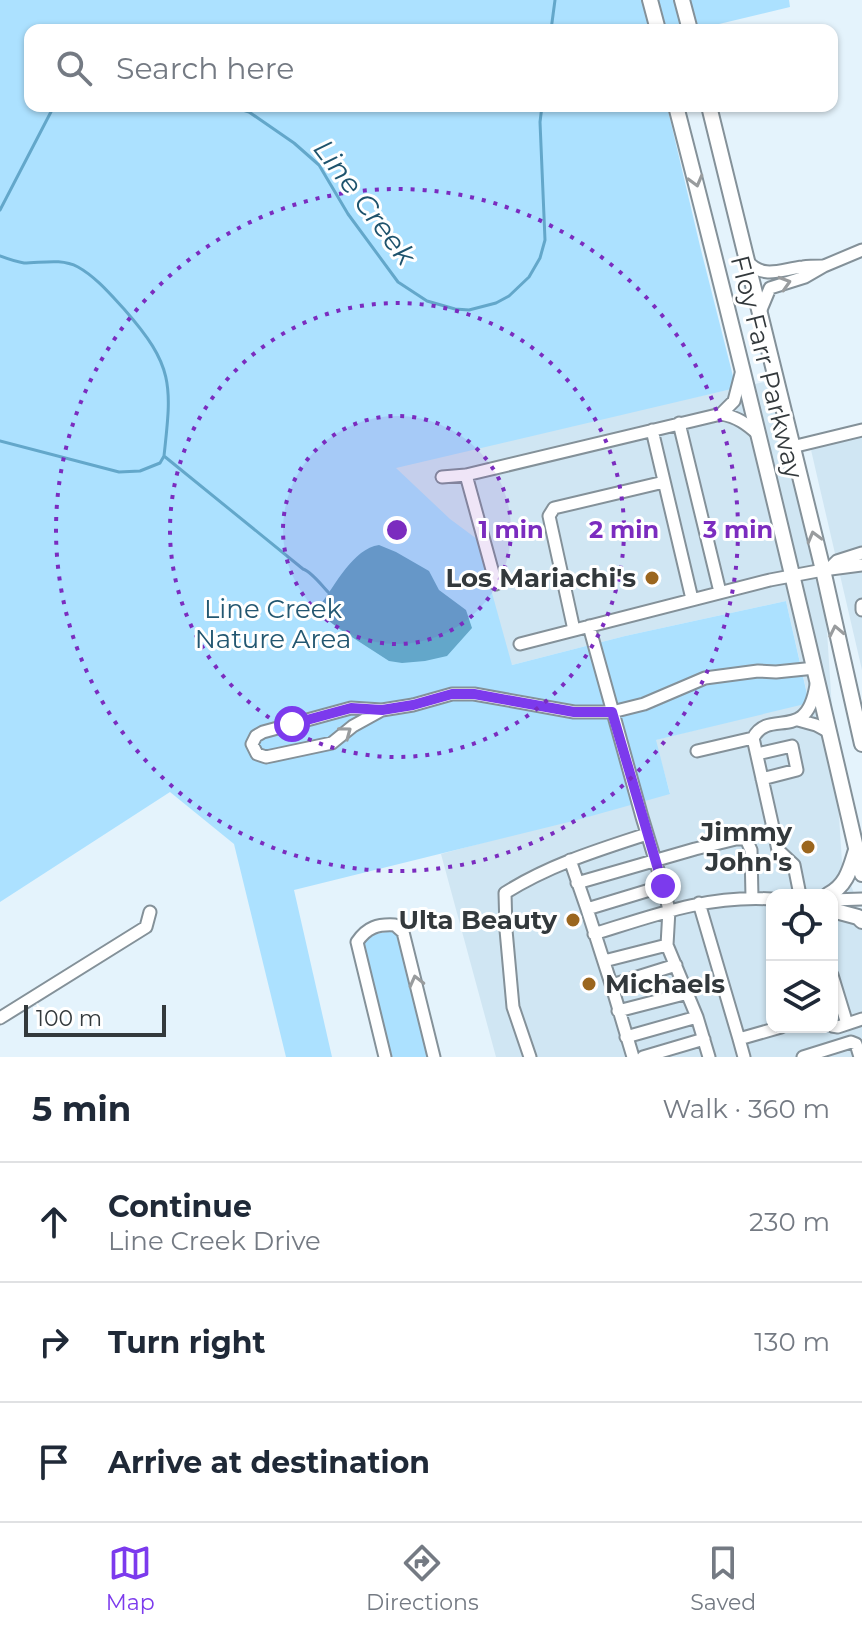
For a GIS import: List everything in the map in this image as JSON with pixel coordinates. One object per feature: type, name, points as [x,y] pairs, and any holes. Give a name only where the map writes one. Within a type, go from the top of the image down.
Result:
[{"type":"main road","points":[[650,0],[656,24]]},
{"type":"main road","points":[[682,0],[688,24]]},
{"type":"main road","name":"Floy Farr Parkway","points":[[678,112],[742,361],[862,874]]},
{"type":"main road","name":"Floy Farr Parkway","points":[[710,112],[823,570],[862,744]]},
{"type":"main road","points":[[836,889],[849,875],[856,850]]},
{"type":"main road","points":[[838,912],[862,921]]},
{"type":"street","points":[[760,312],[770,288],[805,277],[862,250]]},
{"type":"street","points":[[747,261],[757,270],[767,272],[824,266]]},
{"type":"street","points":[[721,414],[734,401],[742,361]]},
{"type":"street","points":[[442,477],[466,475],[721,414],[736,417],[759,435]]},
{"type":"street","points":[[679,423],[720,592]]},
{"type":"street","points":[[652,430],[692,599]]},
{"type":"street","points":[[792,447],[862,430]]},
{"type":"street","points":[[466,475],[496,584]]},
{"type":"street","points":[[574,630],[549,516],[554,508],[664,482]]},
{"type":"street","points":[[823,570],[837,561],[862,553]]},
{"type":"street","points":[[520,644],[793,575],[862,565]]},
{"type":"street","points":[[589,626],[669,910],[667,945],[688,993],[709,1057]]},
{"type":"street","points":[[382,710],[353,726],[332,743],[319,747],[266,757],[257,754],[252,744],[256,736],[263,732],[351,708],[382,710],[452,694],[474,694],[574,712],[612,712],[644,704],[705,678],[758,671],[816,672],[812,706],[805,715],[798,720],[763,727],[753,738],[778,850],[794,865],[799,889]]},
{"type":"street","points":[[798,720],[829,732]]},
{"type":"street","points":[[697,751],[753,738]]},
{"type":"street","points":[[757,754],[792,746],[797,770],[762,779]]},
{"type":"street","points":[[530,1057],[513,1007],[505,893],[570,860],[647,834]]},
{"type":"street","points":[[577,883],[656,859],[746,839],[751,850],[752,898]]},
{"type":"street","points":[[570,860],[633,1057]]},
{"type":"street","points":[[587,909],[663,886]]},
{"type":"street","points":[[594,934],[699,903],[766,899]]},
{"type":"street","points":[[838,900],[862,899]]},
{"type":"street","points":[[699,903],[744,1057]]},
{"type":"street","points":[[0,1018],[146,927],[150,912]]},
{"type":"street","points":[[385,1057],[357,942],[371,927],[385,924],[395,925],[403,932],[434,1057]]},
{"type":"street","points":[[604,961],[667,945]]},
{"type":"street","points":[[612,985],[676,965]]},
{"type":"street","points":[[618,1011],[688,993]]},
{"type":"street","points":[[626,1037],[697,1017]]},
{"type":"street","points":[[841,1045],[838,1025],[862,1019]]},
{"type":"street","points":[[739,1039],[766,1031]]},
{"type":"street","points":[[643,1057],[704,1039]]},
{"type":"street","points":[[803,1057],[851,1042],[856,1044],[860,1057]]},
{"type":"shaded area","points":[[769,381],[823,570],[842,862],[854,893],[862,928],[862,1057],[496,1057],[441,854],[670,793],[655,740],[809,702],[786,601],[625,636],[512,665],[388,464]]},
{"type":"shaded area","points":[[862,429],[862,670],[808,437]]},
{"type":"shaded area","points":[[379,545],[429,571],[439,590],[466,610],[472,628],[447,656],[402,663],[389,661],[329,621],[321,604],[353,560]]},
{"type":"green space","name":"Line Creek Nature Area","points":[[0,0],[789,0],[790,7],[719,24],[24,24],[24,112],[668,112],[736,388],[396,468],[450,519],[477,539],[512,665],[625,636],[786,601],[809,703],[656,740],[670,794],[294,890],[332,1057],[286,1057],[234,844],[170,792],[0,902]]},
{"type":"green space","points":[[391,931],[398,935],[428,1057],[390,1057],[362,944],[367,936]]},
{"type":"waterway","name":"Line Creek","points":[[552,24],[555,0]]},
{"type":"waterway","name":"Line Creek","points":[[0,210],[51,112]]},
{"type":"waterway","name":"Line Creek","points":[[249,112],[294,143],[319,165],[348,214],[398,282],[427,301],[469,310],[509,296],[529,277],[540,258],[545,240],[541,112]]},
{"type":"waterway","name":"Line Creek","points":[[0,256],[24,263],[72,264],[85,271],[124,309],[152,346],[161,362],[168,393],[164,456],[160,463],[140,471],[119,472],[0,441]]},
{"type":"waterway","points":[[164,456],[310,573],[329,593]]},
{"type":"place","name":"Los Mariachi's","points":[[652,578]]},
{"type":"place","name":"Jimmy John's","points":[[808,847]]},
{"type":"place","name":"Ulta Beauty","points":[[573,920]]},
{"type":"place","name":"Michaels","points":[[589,984]]},
{"type":"route","points":[[292,724],[351,708],[382,710],[452,694],[474,694],[574,712],[612,712],[663,886]]}]
